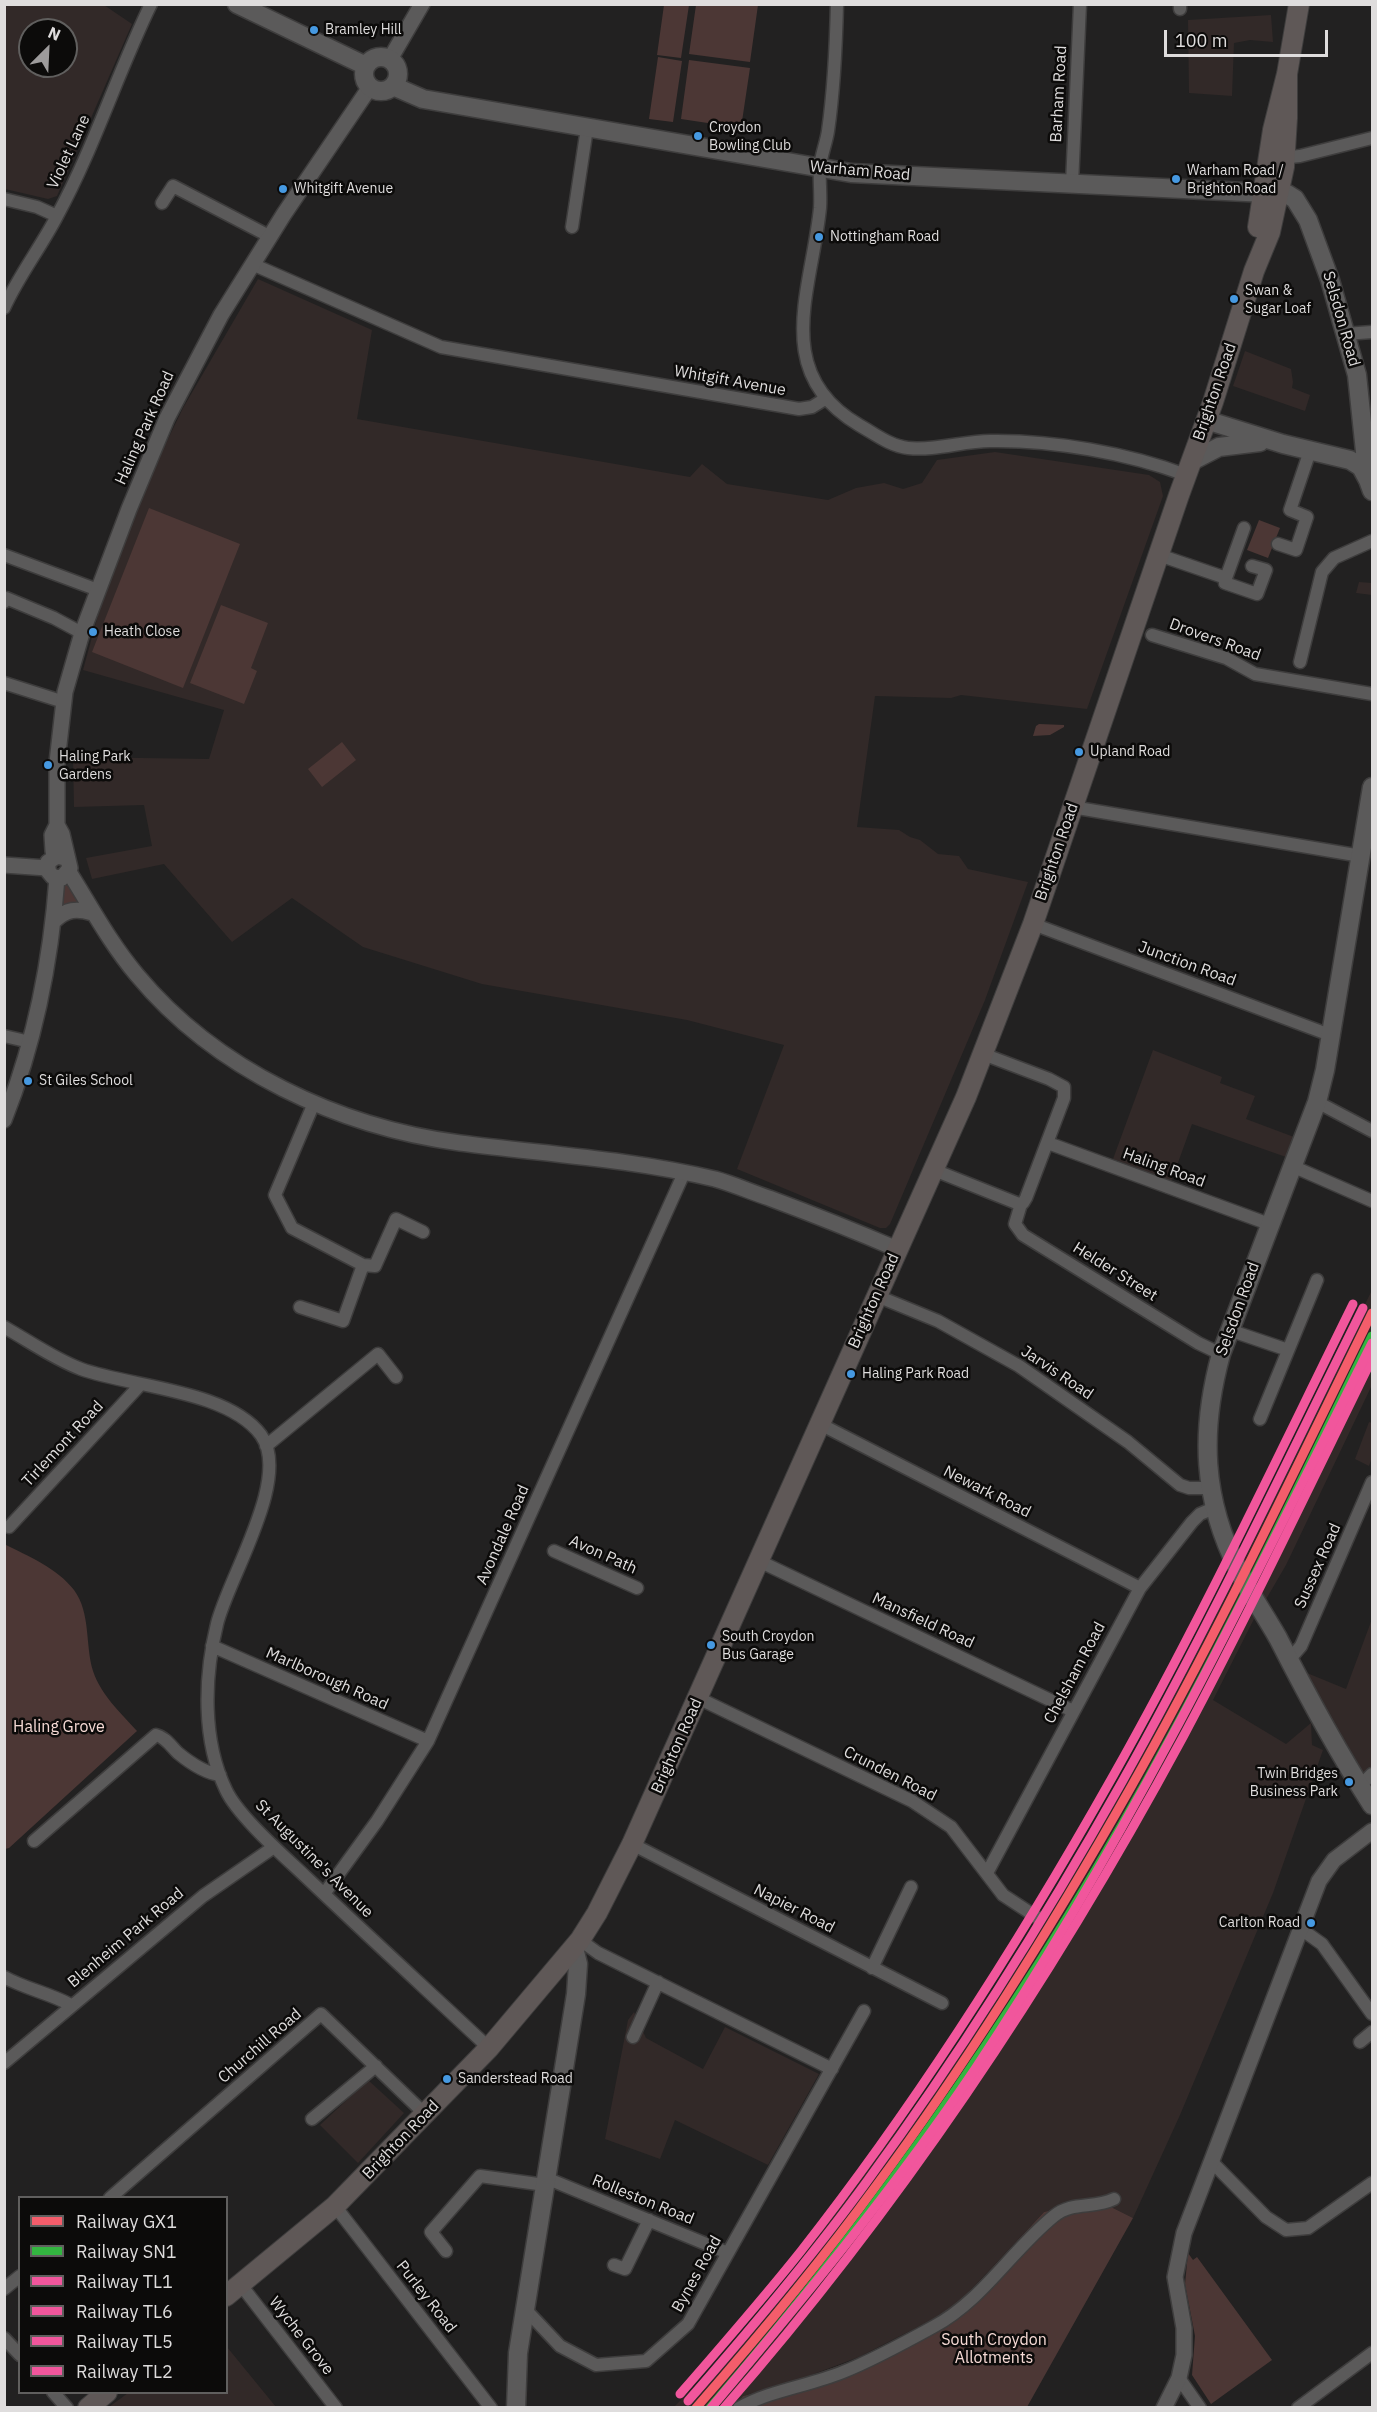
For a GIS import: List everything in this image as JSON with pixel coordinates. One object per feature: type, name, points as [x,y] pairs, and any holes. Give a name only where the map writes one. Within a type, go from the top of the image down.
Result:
[{"type":"main road","points":[[237,4],[366,66]]},
{"type":"main road","name":"Brighton Road","points":[[234,2290],[335,2206],[489,2048],[577,1944],[597,1913],[632,1844],[934,1170],[983,1054],[1033,924],[1206,420],[1254,272],[1269,237],[1277,158],[1287,118],[1287,74],[1296,7]]},
{"type":"main road","points":[[378,57],[388,58],[397,69],[398,76],[393,86],[385,90],[370,87],[366,80],[366,66],[378,57]]},
{"type":"main road","name":"Warham Road","points":[[393,86],[423,99],[819,169],[877,175],[1273,196]]},
{"type":"main road","name":"Selsdon Road","points":[[1273,196],[1290,196],[1299,205],[1321,254],[1357,375],[1370,486]]},
{"type":"main road","points":[[1355,462],[1361,415]]},
{"type":"main road","points":[[1206,420],[1279,443],[1355,462],[1361,467],[1370,486]]},
{"type":"main road","points":[[1189,468],[1225,445],[1279,443]]},
{"type":"main road","name":"Selsdon Road","points":[[1372,787],[1325,1070],[1317,1102],[1221,1354],[1209,1419],[1207,1459],[1209,1488],[1214,1508],[1237,1568],[1321,1722],[1366,1780],[1372,1805]]},
{"type":"main road","points":[[516,2408],[518,2353],[576,1994],[577,1944]]},
{"type":"main road","points":[[556,1968],[573,1984],[576,1994]]},
{"type":"main road","points":[[88,2408],[105,2394]]},
{"type":"street","name":"Violet Lane","points":[[4,308],[57,216],[92,144],[134,39],[151,4]]},
{"type":"street","points":[[388,58],[393,54],[422,4]]},
{"type":"street","points":[[837,4],[830,114],[819,169],[820,208],[802,324],[806,359],[814,381],[825,399],[851,420],[882,439],[900,446],[923,448],[987,441],[1035,443],[1189,468]]},
{"type":"street","name":"Barham Road","points":[[1072,184],[1080,4]]},
{"type":"street","name":"Haling Park Road","points":[[370,87],[269,236],[193,365],[167,418],[98,590],[82,633],[64,702],[57,762],[57,825],[52,835],[53,851],[59,866],[114,946],[138,976],[179,1018],[244,1067],[314,1103],[402,1133],[458,1143],[642,1165],[729,1184],[897,1249]]},
{"type":"street","points":[[572,227],[587,128]]},
{"type":"street","points":[[1277,158],[1372,138]]},
{"type":"street","points":[[162,203],[173,186],[269,236]]},
{"type":"street","points":[[4,199],[37,207],[57,216]]},
{"type":"street","name":"Whitgift Avenue","points":[[252,264],[441,347],[799,409],[812,407],[825,399]]},
{"type":"street","points":[[1345,334],[1372,332]]},
{"type":"street","points":[[1278,544],[1296,550],[1307,517],[1290,510],[1310,451]]},
{"type":"street","points":[[1244,528],[1225,583],[1257,594],[1266,570],[1252,566]]},
{"type":"street","points":[[1300,662],[1322,573],[1334,558],[1372,541]]},
{"type":"street","points":[[4,555],[98,590]]},
{"type":"street","points":[[1159,555],[1226,578]]},
{"type":"street","points":[[5,599],[54,618],[82,633]]},
{"type":"street","name":"Drovers Road","points":[[1152,635],[1226,658],[1255,674],[1372,694]]},
{"type":"street","points":[[4,683],[64,702]]},
{"type":"street","points":[[1072,807],[1360,856]]},
{"type":"street","points":[[4,865],[59,866],[47,969],[30,1041],[4,1120]]},
{"type":"street","points":[[54,921],[61,914],[72,909],[92,913]]},
{"type":"street","name":"Junction Road","points":[[1033,924],[1330,1035]]},
{"type":"street","points":[[4,1036],[30,1041]]},
{"type":"street","points":[[934,1170],[1021,1204],[1026,1198],[1064,1098],[1064,1087],[983,1054]]},
{"type":"street","points":[[1317,1102],[1372,1131]]},
{"type":"street","points":[[314,1103],[275,1195],[292,1228],[363,1265],[375,1266],[396,1219],[423,1232]]},
{"type":"street","name":"Haling Road","points":[[1048,1143],[1269,1224]]},
{"type":"street","points":[[1292,1166],[1372,1201]]},
{"type":"street","name":"Avondale Road","points":[[324,1894],[377,1821],[428,1741],[684,1173]]},
{"type":"street","name":"Helder Street","points":[[1021,1204],[1015,1224],[1023,1235],[1198,1343],[1221,1354]]},
{"type":"street","points":[[300,1306],[343,1321],[363,1265]]},
{"type":"street","points":[[1260,1419],[1317,1280]]},
{"type":"street","name":"Jarvis Road","points":[[877,1296],[938,1321],[1019,1366],[1128,1442],[1180,1485],[1189,1488],[1209,1488]]},
{"type":"street","points":[[4,1327],[78,1368],[195,1397],[228,1411],[256,1430],[266,1446],[378,1354],[396,1377]]},
{"type":"street","points":[[1229,1330],[1288,1350]]},
{"type":"street","name":"Tirlemont Road","points":[[9,1527],[141,1384]]},
{"type":"street","name":"Newark Road","points":[[819,1424],[1140,1588]]},
{"type":"street","name":"St Augustine's Avenue","points":[[266,1446],[269,1473],[266,1496],[223,1602],[212,1647],[209,1726],[220,1775],[234,1803],[274,1847],[489,2048]]},
{"type":"street","name":"Sussex Road","points":[[1289,1660],[1301,1646],[1372,1482]]},
{"type":"street","name":"Chelsham Road","points":[[987,1872],[1140,1588],[1192,1522],[1200,1514],[1214,1508]]},
{"type":"street","name":"Avon Path","points":[[554,1551],[637,1588]]},
{"type":"street","name":"Mansfield Road","points":[[759,1562],[1073,1711]]},
{"type":"street","name":"Marlborough Road","points":[[212,1647],[428,1741]]},
{"type":"street","name":"Crunden Road","points":[[699,1698],[912,1802],[951,1827],[1003,1895],[1038,1918]]},
{"type":"street","points":[[34,1841],[156,1736],[164,1739],[179,1754],[202,1769],[220,1775]]},
{"type":"street","points":[[1164,2408],[1179,2378],[1185,2341],[1176,2284],[1176,2263],[1184,2233],[1315,1891],[1326,1869],[1372,1831]]},
{"type":"street","name":"Napier Road","points":[[632,1844],[942,2002]]},
{"type":"street","name":"Blenheim Park Road","points":[[4,2063],[203,1896],[274,1847]]},
{"type":"street","points":[[872,1968],[911,1887]]},
{"type":"street","points":[[1301,1929],[1322,1944],[1372,2014]]},
{"type":"street","points":[[577,1944],[832,2068]]},
{"type":"street","points":[[4,1977],[21,1987],[56,1997],[71,2005]]},
{"type":"street","points":[[633,2037],[658,1982]]},
{"type":"street","name":"Bynes Road","points":[[526,2310],[560,2346],[596,2365],[646,2361],[688,2324],[864,2012]]},
{"type":"street","name":"Churchill Road","points":[[112,2196],[321,2014],[426,2115]]},
{"type":"street","points":[[1360,2042],[1372,2032]]},
{"type":"street","points":[[312,2119],[376,2066]]},
{"type":"street","points":[[1211,2161],[1266,2217],[1286,2230],[1308,2228],[1372,2182]]},
{"type":"street","name":"Rolleston Road","points":[[446,2251],[431,2232],[480,2176],[546,2181],[728,2253]]},
{"type":"street","points":[[739,2408],[769,2394],[842,2372],[935,2326],[971,2300],[1055,2215],[1073,2206],[1104,2204],[1114,2199]]},
{"type":"street","name":"Purley Road","points":[[335,2206],[490,2408]]},
{"type":"street","points":[[614,2265],[625,2270],[649,2220]]},
{"type":"street","points":[[4,2289],[18,2278]]},
{"type":"street","name":"Wyche Grove","points":[[234,2290],[336,2408]]},
{"type":"street","points":[[4,2338],[18,2353]]},
{"type":"street","points":[[1298,2408],[1372,2353]]},
{"type":"street","points":[[1179,2378],[1200,2408]]},
{"type":"street","points":[[55,2394],[67,2408]]},
{"type":"shaded area","points":[[5,4],[104,5],[132,24],[57,196],[48,199],[5,189]]},
{"type":"shaded area","points":[[1271,15],[1273,42],[1250,40],[1234,43],[1232,96],[1189,93],[1188,20]]},
{"type":"shaded area","points":[[258,279],[372,330],[357,419],[690,477],[702,464],[727,484],[828,500],[856,488],[884,483],[903,489],[922,483],[937,460],[995,452],[1149,475],[1160,482],[1163,496],[1087,709],[961,695],[951,698],[875,696],[857,827],[899,830],[920,840],[938,854],[959,856],[968,869],[1028,882],[985,1000],[890,1224],[886,1228],[880,1228],[737,1169],[784,1045],[687,1020],[482,984],[363,947],[292,898],[232,942],[164,864],[92,879],[86,858],[152,846],[144,805],[74,807],[73,757],[209,759],[224,710],[83,670],[98,615],[144,488],[183,408]]},
{"type":"shaded area","points":[[1245,351],[1291,369],[1292,388],[1310,395],[1305,411],[1233,386]]},
{"type":"shaded area","points":[[1359,582],[1372,583],[1372,595],[1356,593]]},
{"type":"shaded area","points":[[1153,1050],[1222,1077],[1220,1083],[1255,1096],[1246,1119],[1294,1137],[1286,1157],[1192,1124],[1171,1182],[1113,1159]]},
{"type":"shaded area","points":[[1372,1290],[1372,1385],[1286,1565],[1265,1601],[1240,1559]]},
{"type":"shaded area","points":[[1369,1422],[1372,1423],[1372,1457],[1369,1466],[1355,1459]]},
{"type":"shaded area","points":[[1231,1576],[1255,1617],[1213,1700],[1286,1744],[1311,1723],[1312,1745],[1323,1750],[1273,1893],[1180,2115],[1133,2218],[1095,2199],[1044,2212],[953,2309],[859,2357],[782,2386],[743,2396],[732,2407],[673,2408],[738,2342],[1019,1965],[1182,1675]]},
{"type":"shaded area","points":[[1372,1619],[1372,1787],[1303,1675],[1307,1673],[1346,1689]]},
{"type":"shaded area","points":[[634,2012],[646,2038],[703,2069],[725,2027],[819,2074],[768,2165],[675,2120],[660,2159],[605,2139],[628,2020]]},
{"type":"shaded area","points":[[368,2080],[404,2113],[358,2163],[320,2125]]},
{"type":"shaded area","points":[[228,2348],[276,2407],[109,2407],[127,2394],[228,2394]]},
{"type":"green space","points":[[664,5],[689,5],[681,58],[657,55]]},
{"type":"green space","points":[[696,5],[758,5],[750,62],[689,54]]},
{"type":"green space","points":[[658,57],[682,61],[673,122],[649,119]]},
{"type":"green space","points":[[689,60],[750,68],[741,128],[681,119]]},
{"type":"green space","points":[[149,508],[240,544],[183,688],[92,652]]},
{"type":"green space","points":[[1259,520],[1280,528],[1268,558],[1247,550]]},
{"type":"green space","points":[[221,605],[268,623],[251,668],[257,671],[244,704],[190,683]]},
{"type":"green space","points":[[1039,724],[1064,725],[1064,727],[1050,735],[1033,736]]},
{"type":"green space","points":[[342,742],[356,760],[322,787],[308,769]]},
{"type":"green space","points":[[70,883],[80,905],[61,909],[64,885]]},
{"type":"green space","name":"Haling Grove","points":[[4,1544],[51,1569],[74,1590],[83,1609],[96,1680],[112,1703],[137,1731],[9,1848],[5,1849]]},
{"type":"green space","name":"South Croydon Allotments","points":[[1095,2199],[1133,2218],[1027,2407],[732,2408],[743,2396],[782,2386],[860,2358],[953,2310],[1044,2212]]},
{"type":"green space","points":[[1188,2253],[1193,2260],[1197,2257],[1272,2360],[1211,2404],[1192,2375],[1195,2336],[1185,2284]]},
{"type":"rail line","name":"TL5","points":[[680,2394],[801,2251],[844,2195],[927,2079],[1004,1960],[1078,1838],[1176,1660],[1353,1304]]},
{"type":"rail line","name":"TL1","points":[[688,2401],[781,2292],[868,2180],[936,2084],[1032,1935],[1154,1724],[1246,1546],[1363,1308]]},
{"type":"rail line","name":"GX1","points":[[696,2408],[789,2299],[876,2186],[945,2089],[1010,1991],[1163,1729],[1255,1552],[1372,1313]]},
{"type":"rail line","name":"SN1","points":[[710,2408],[840,2249],[901,2167],[1017,1998],[1071,1911],[1123,1823],[1199,1684],[1372,1336]]},
{"type":"rail line","name":"TL2","points":[[711,2408],[881,2200],[945,2113],[1031,1982],[1084,1893],[1185,1712],[1372,1343]]},
{"type":"rail line","name":"TL6","points":[[724,2408],[790,2330],[914,2169],[972,2085],[1082,1914],[1134,1826],[1208,1690],[1372,1359]]},
{"type":"place","name":"Bramley Hill","points":[[314,30]]},
{"type":"place","name":"Croydon Bowling Club","points":[[698,136]]},
{"type":"place","name":"Warham Road / Brighton Road","points":[[1176,179]]},
{"type":"place","name":"Whitgift Avenue","points":[[283,189]]},
{"type":"place","name":"Nottingham Road","points":[[819,237]]},
{"type":"place","name":"Swan & Sugar Loaf","points":[[1234,299]]},
{"type":"place","name":"Heath Close","points":[[93,632]]},
{"type":"place","name":"Upland Road","points":[[1079,752]]},
{"type":"place","name":"Haling Park Gardens","points":[[48,765]]},
{"type":"place","name":"St Giles School","points":[[28,1081]]},
{"type":"place","name":"Haling Park Road","points":[[851,1374]]},
{"type":"place","name":"South Croydon Bus Garage","points":[[711,1645]]},
{"type":"place","name":"Twin Bridges Business Park","points":[[1349,1782]]},
{"type":"place","name":"Carlton Road","points":[[1311,1923]]},
{"type":"place","name":"Sanderstead Road","points":[[447,2079]]}]
